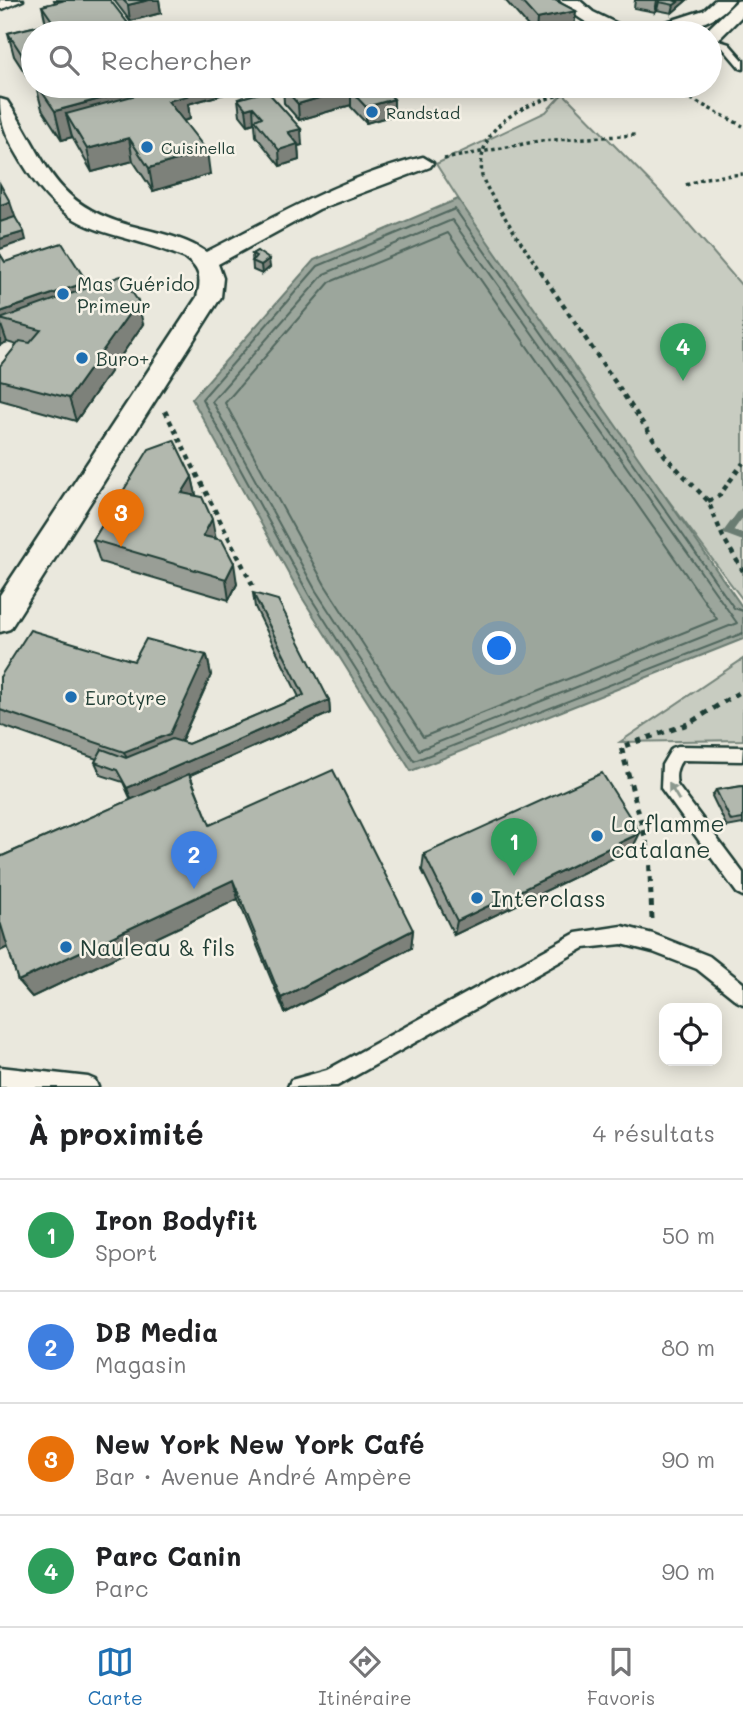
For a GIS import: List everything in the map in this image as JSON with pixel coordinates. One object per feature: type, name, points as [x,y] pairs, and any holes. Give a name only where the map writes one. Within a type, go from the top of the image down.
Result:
[{"type":"street","points":[[0,5],[14,0]]},
{"type":"street","points":[[569,0],[587,16],[599,21]]},
{"type":"street","points":[[688,21],[710,14],[725,0]]},
{"type":"street","points":[[722,27],[743,5]]},
{"type":"street","points":[[0,105],[65,205],[123,233],[167,245],[204,262],[213,281],[209,296],[0,620]]},
{"type":"street","points":[[204,262],[232,250],[274,222],[349,189],[424,163]]},
{"type":"lane","points":[[722,44],[743,66]]},
{"type":"lane","points":[[743,755],[678,752],[669,764],[667,776],[669,788],[743,887]]},
{"type":"lane","points":[[298,1087],[330,1079],[582,939],[622,935],[653,943],[703,962],[743,995]]},
{"type":"lane","points":[[0,1077],[88,1087]]},
{"type":"path","points":[[548,98],[526,104],[498,125],[484,148],[482,178],[543,276],[665,456],[708,501],[723,537],[743,571]]},
{"type":"path","points":[[684,98],[726,115],[743,126]]},
{"type":"path","points":[[424,163],[484,148],[578,135],[636,135]]},
{"type":"path","points":[[686,185],[705,178],[743,174]]},
{"type":"path","points":[[152,385],[253,586]]},
{"type":"path","points":[[708,501],[719,496],[743,463]]},
{"type":"shaded area","points":[[559,98],[568,98],[668,200],[743,287],[743,600],[585,385],[436,164],[546,112]]},
{"type":"shaded area","points":[[743,659],[743,740],[620,742]]},
{"type":"water","points":[[458,199],[743,608],[743,639],[411,771],[303,599],[192,399],[314,260]]},
{"type":"building","points":[[110,0],[126,21],[52,21],[42,6],[62,1]]},
{"type":"building","points":[[123,0],[149,0],[128,5]]},
{"type":"building","points":[[520,0],[555,0],[576,11],[537,19]]},
{"type":"building","points":[[659,2],[678,2],[674,5]]},
{"type":"building","points":[[21,30],[21,53],[8,33]]},
{"type":"building","points":[[46,98],[103,98],[55,111]]},
{"type":"building","points":[[125,98],[179,98],[168,101],[207,151],[149,168],[129,138],[87,149],[66,114]]},
{"type":"building","points":[[273,98],[301,129],[288,132],[298,144],[279,150],[255,120],[262,117],[253,107],[246,109],[238,99]]},
{"type":"building","points":[[293,98],[318,98],[298,104]]},
{"type":"building","points":[[358,98],[394,99],[366,107]]},
{"type":"building","points":[[0,184],[10,202],[0,205]]},
{"type":"building","points":[[15,217],[24,232],[0,239],[0,222]]},
{"type":"building","points":[[62,243],[87,282],[0,312],[0,254],[5,262]]},
{"type":"building","points":[[257,251],[269,259],[261,265],[252,261],[256,256],[252,254]]},
{"type":"building","points":[[121,276],[138,301],[69,398],[0,380],[0,366],[20,341],[30,343],[41,330],[0,319]]},
{"type":"building","points":[[174,440],[192,477],[182,493],[202,497],[212,519],[203,536],[222,540],[234,563],[226,579],[93,540],[149,449]]},
{"type":"building","points":[[253,593],[278,600],[329,700],[127,788],[117,770],[95,762],[102,749],[126,758],[172,739],[188,744],[304,695]]},
{"type":"building","points":[[30,630],[134,661],[146,639],[206,655],[170,734],[124,752],[0,710],[0,677]]},
{"type":"building","points":[[333,770],[413,930],[281,998],[233,880],[18,981],[0,926],[0,857],[189,774],[210,825]]},
{"type":"building","points":[[602,773],[640,833],[457,921],[424,854]]},
{"type":"building","points":[[743,786],[743,819],[731,821],[716,790]]},
{"type":"waterway","points":[[743,511],[727,532],[743,538]]},
{"type":"place","name":"Randstad","points":[[372,112]]},
{"type":"place","name":"Cuisinella","points":[[147,147]]},
{"type":"place","name":"Mas Guérido Primeur","points":[[63,294]]},
{"type":"place","name":"Buro+","points":[[82,358]]},
{"type":"place","name":"Parc Canin","points":[[683,381]]},
{"type":"place","name":"New York New York Café","points":[[121,547]]},
{"type":"place","name":"Eurotyre","points":[[71,697]]},
{"type":"place","name":"La flamme catalane","points":[[597,836]]},
{"type":"place","name":"Iron Bodyfit","points":[[514,876]]},
{"type":"place","name":"DB Media","points":[[194,889]]},
{"type":"place","name":"Interclass","points":[[477,898]]},
{"type":"place","name":"Nauleau & fils","points":[[66,947]]}]
